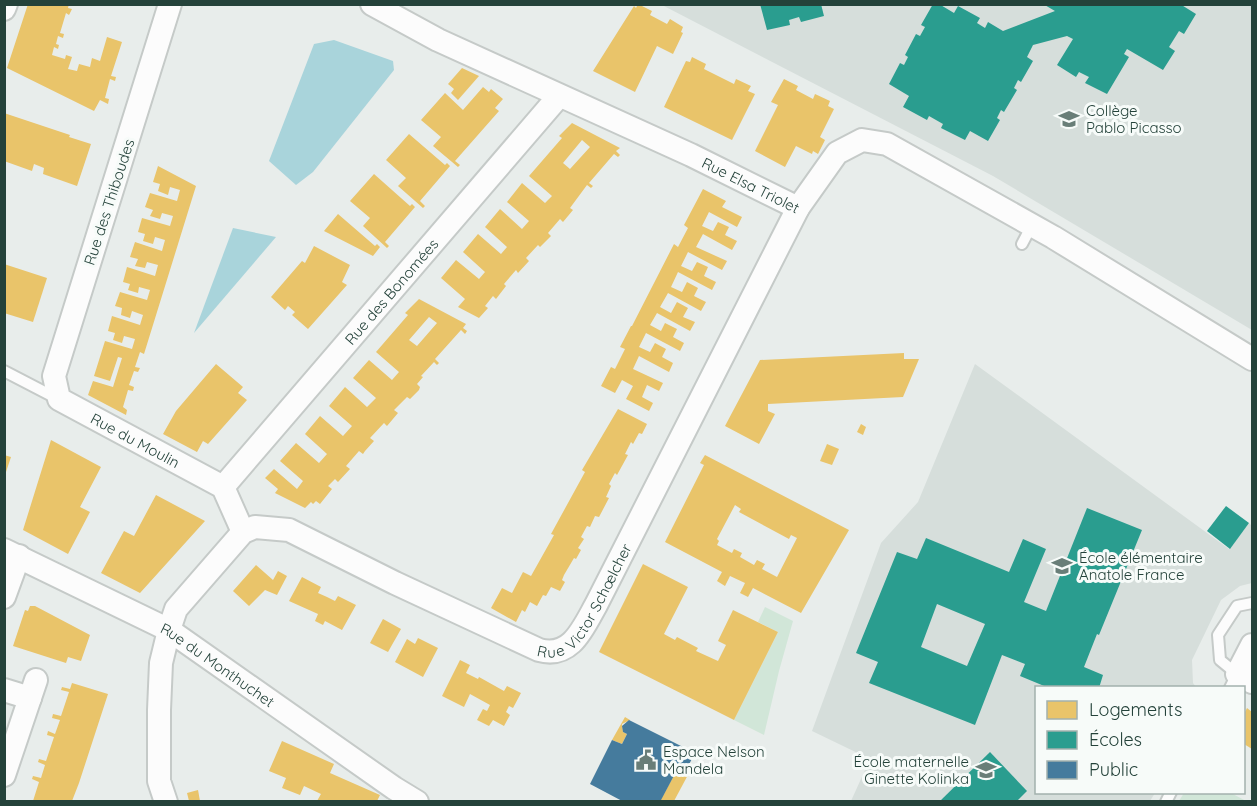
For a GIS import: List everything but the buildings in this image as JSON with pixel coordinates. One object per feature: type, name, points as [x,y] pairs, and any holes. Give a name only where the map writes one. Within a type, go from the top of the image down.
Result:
[{"type":"street","points":[[4,9],[6,4]]},
{"type":"street","name":"Rue des Thiboudes","points":[[59,399],[54,376],[170,4]]},
{"type":"street","name":"Rue Elsa Triolet","points":[[372,4],[438,40],[691,155],[798,208],[837,153],[862,140],[886,144],[1027,234],[1252,359]]},
{"type":"street","name":"Rue des Bonomées","points":[[223,488],[559,96]]},
{"type":"street","name":"Rue Victor Schœlcher","points":[[243,532],[255,527],[289,530],[531,647],[547,652],[564,649],[579,635],[596,605],[798,208]]},
{"type":"street","name":"Rue du Moulin","points":[[59,399],[223,488]]},
{"type":"street","points":[[165,801],[159,781],[161,663],[176,609],[243,532],[223,488]]},
{"type":"street","points":[[4,597],[12,553]]},
{"type":"street","name":"Rue du Monthuchet","points":[[12,553],[169,630],[394,789],[417,801]]},
{"type":"street","points":[[1240,681],[1252,645]]},
{"type":"street","points":[[4,690],[33,689],[4,775]]},
{"type":"lane","name":"Rue du Moulin","points":[[4,371],[59,399]]},
{"type":"lane","points":[[1240,681],[1220,660],[1218,635],[1237,606],[1252,603]]},
{"type":"shaded area","name":"Collège Pablo Picasso","points":[[662,5],[1252,5],[1252,330],[993,176]]},
{"type":"shaded area","name":"École élémentaire Anatole France","points":[[975,364],[1229,549],[1249,523],[1252,526],[1252,583],[1240,586],[1221,600],[1192,660],[1193,683],[1195,686],[1035,686],[1035,794],[1154,794],[1150,801],[851,801],[870,759],[812,731],[881,543],[918,502]]},
{"type":"green space","points":[[765,607],[793,621],[764,735],[734,720],[778,632],[758,622]]},
{"type":"green space","points":[[1183,794],[1233,794],[1246,801],[1179,801]]},
{"type":"water","points":[[334,40],[393,61],[394,70],[313,172],[296,185],[269,161],[314,44]]},
{"type":"water","points":[[233,228],[276,237],[194,333]]},
{"type":"place","name":"Collège Pablo Picasso","points":[[1069,119]]},
{"type":"place","name":"École élémentaire Anatole France","points":[[1062,566]]},
{"type":"place","name":"Espace Nelson Mandela","points":[[646,760]]},
{"type":"place","name":"École maternelle Ginette Kolinka","points":[[986,770]]}]
